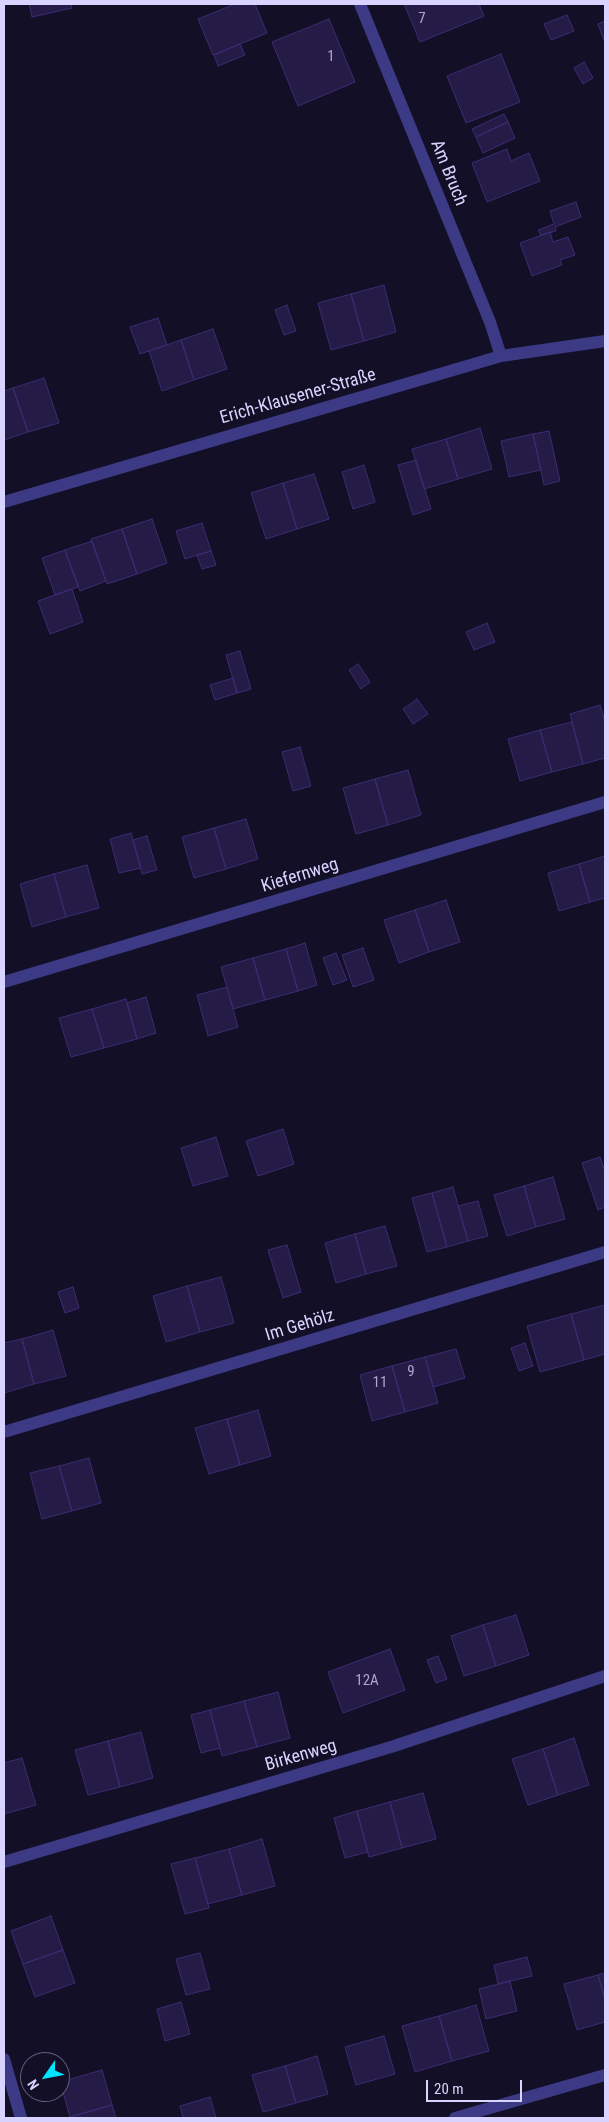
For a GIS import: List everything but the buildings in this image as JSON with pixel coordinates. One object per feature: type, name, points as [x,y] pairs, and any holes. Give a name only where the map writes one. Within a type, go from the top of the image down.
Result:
[{"type":"street","name":"Am Bruch","points":[[360,4],[490,322],[501,356]]},
{"type":"street","name":"Erich-Klausener-Straße","points":[[4,502],[501,356],[605,341]]},
{"type":"street","name":"Kiefernweg","points":[[4,982],[605,802]]},
{"type":"street","name":"Im Gehölz","points":[[4,1432],[605,1252]]},
{"type":"street","name":"Birkenweg","points":[[4,1862],[391,1748],[605,1676]]},
{"type":"street","points":[[4,2059],[22,2118]]},
{"type":"street","points":[[455,2118],[605,2075]]}]
